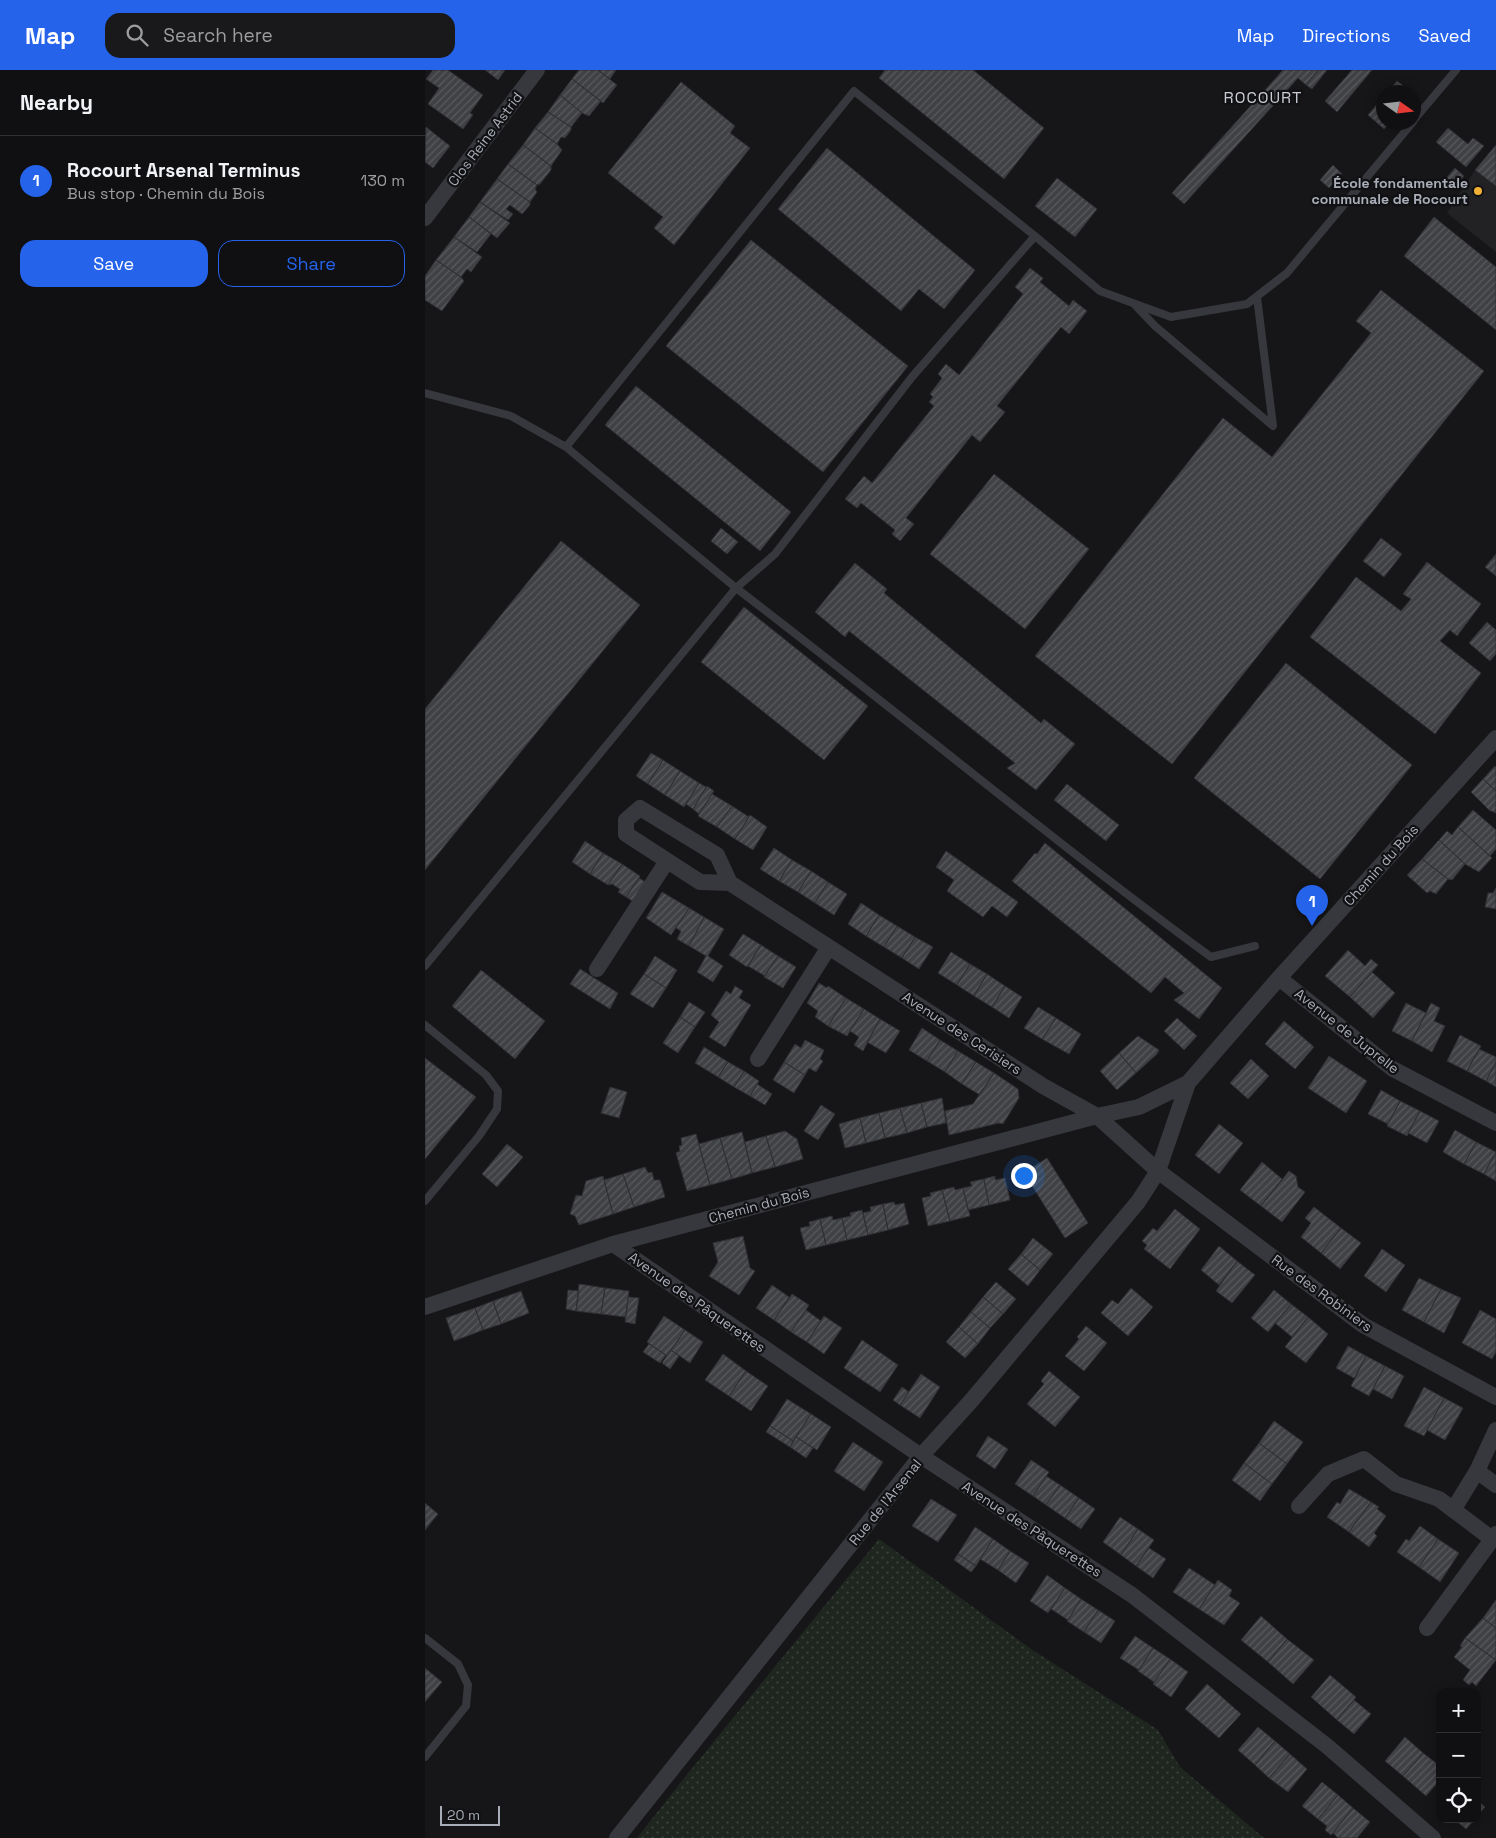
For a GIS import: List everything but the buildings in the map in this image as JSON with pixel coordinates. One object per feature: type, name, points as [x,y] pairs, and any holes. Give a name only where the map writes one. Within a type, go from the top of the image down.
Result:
[{"type":"street","name":"Clos Reine Astrid","points":[[427,209],[537,70]]},
{"type":"street","name":"Chemin du Bois","points":[[425,1307],[613,1244],[1097,1116],[1139,1107],[1187,1083],[1279,978],[1496,738]]},
{"type":"street","points":[[640,808],[717,855],[730,883],[700,882],[626,834],[626,820],[640,808]]},
{"type":"street","points":[[597,969],[667,860]]},
{"type":"street","name":"Avenue des Cerisiers","points":[[730,883],[1043,1086],[1097,1116]]},
{"type":"street","points":[[758,1058],[829,947]]},
{"type":"street","name":"Avenue de Juprelle","points":[[1279,978],[1393,1069],[1496,1123]]},
{"type":"street","name":"Chemin du Bois","points":[[1158,1171],[1187,1083]]},
{"type":"street","points":[[1097,1116],[1158,1171]]},
{"type":"street","name":"Rue des Robiniers","points":[[1158,1171],[1363,1325],[1496,1397]]},
{"type":"street","name":"Rue de l'Arsenal","points":[[617,1838],[921,1456],[971,1401],[1138,1202],[1158,1171]]},
{"type":"street","name":"Avenue des Pâquerettes","points":[[613,1244],[921,1456],[1132,1595],[1327,1746],[1433,1838]]},
{"type":"street","points":[[1453,1510],[1477,1471],[1496,1430]]},
{"type":"street","points":[[1299,1506],[1328,1474],[1364,1459],[1396,1484],[1439,1499],[1494,1537],[1427,1628]]},
{"type":"street","points":[[1477,1471],[1496,1484]]},
{"type":"lane","points":[[1421,112],[1456,70]]},
{"type":"lane","points":[[566,447],[854,91],[1035,236],[1100,291],[1171,317],[1247,304],[1257,297],[1287,273],[1406,130]]},
{"type":"lane","points":[[425,965],[736,588],[775,554],[912,377],[1035,236]]},
{"type":"lane","points":[[1133,303],[1155,326],[1273,426],[1257,297]]},
{"type":"lane","points":[[425,393],[511,416],[566,447],[736,588],[833,662],[1115,887],[1211,957],[1255,946]]},
{"type":"lane","points":[[425,1025],[486,1075],[498,1091],[497,1109],[479,1136],[425,1201]]},
{"type":"lane","points":[[425,1638],[458,1664],[468,1685],[466,1706],[425,1757]]},
{"type":"shaded area","name":"École fondamentale communale de Rocourt","points":[[1496,145],[1496,252],[1447,213],[1475,170]]},
{"type":"shaded area","points":[[879,1539],[1034,1651],[1158,1730],[1180,1767],[1264,1838],[637,1838]]},
{"type":"place","name":"École fondamentale communale de Rocourt","points":[[1478,191]]},
{"type":"place","name":"Rocourt Arsenal Terminus","points":[[1312,926]]},
{"type":"district","name":"ROCOURT","points":[[1263,97]]}]
